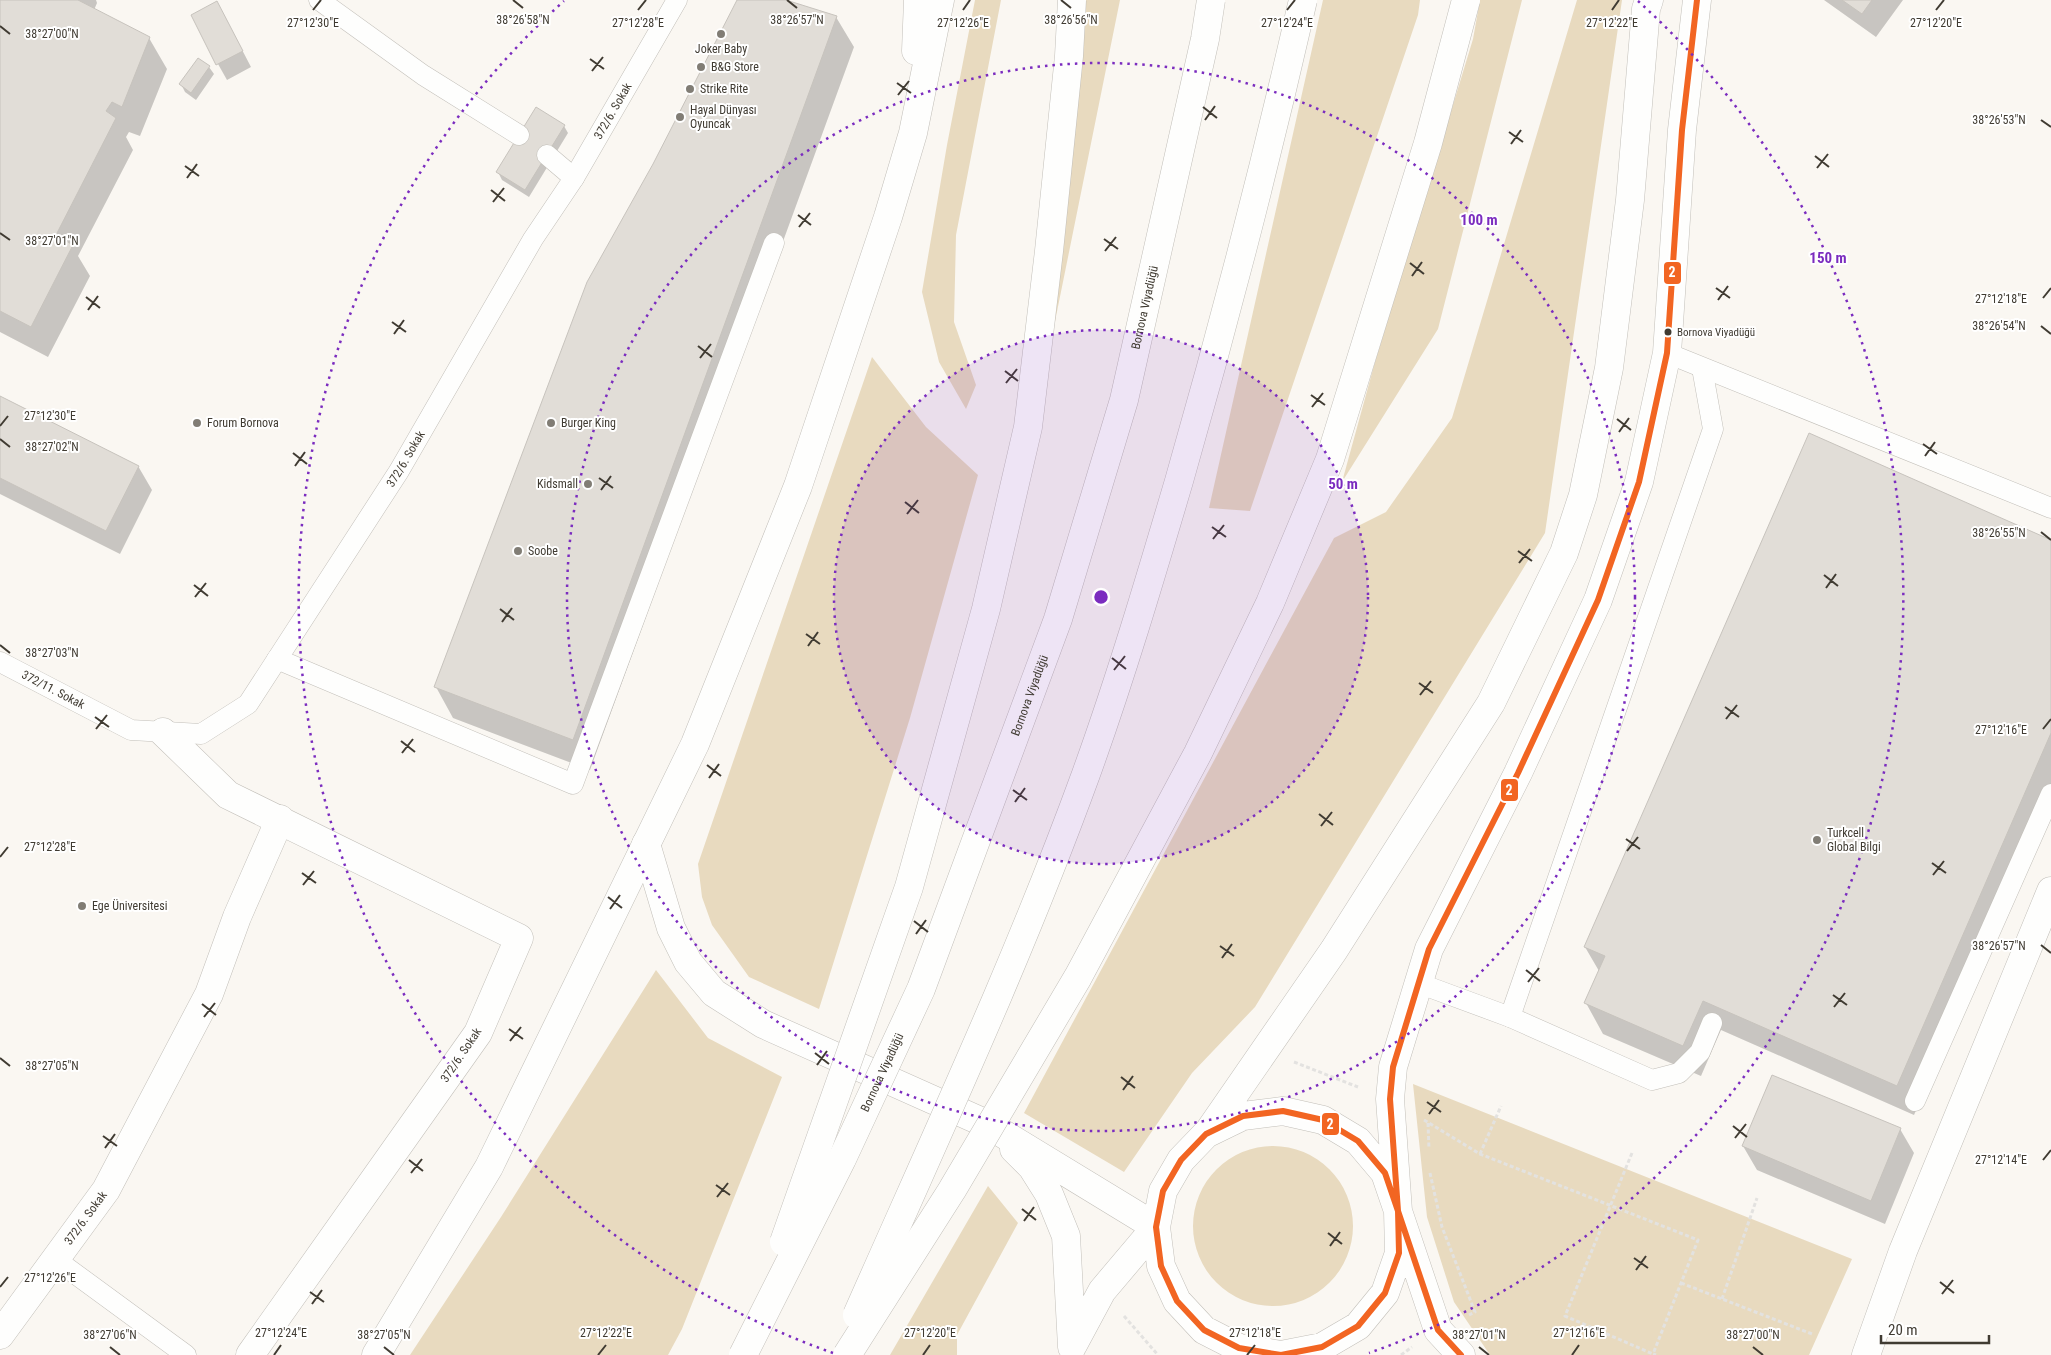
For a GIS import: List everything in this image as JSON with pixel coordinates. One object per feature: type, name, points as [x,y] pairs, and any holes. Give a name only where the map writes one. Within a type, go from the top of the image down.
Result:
[{"type":"main road","points":[[913,133],[918,0]]},
{"type":"main road","points":[[376,1355],[489,1167],[695,744],[798,486],[888,217],[913,133],[940,0]]},
{"type":"main road","points":[[745,1351],[909,887],[986,609],[1028,427],[1049,251],[1072,0]]},
{"type":"main road","name":"Bornova Viyadüğü","points":[[745,1351],[842,1159],[921,989],[1058,618],[1124,400],[1211,0]]},
{"type":"main road","points":[[839,1355],[1030,921],[1086,773],[1140,614],[1227,315],[1303,0]]},
{"type":"main road","points":[[847,1355],[952,1190],[1078,977],[1198,753],[1270,603],[1330,459],[1426,152],[1466,0]]},
{"type":"main road","points":[[1244,1352],[1204,1330],[1177,1301],[1161,1266],[1156,1227],[1163,1191],[1181,1160],[1206,1134],[1334,950],[1491,703],[1564,553],[1583,494],[1609,368],[1630,200],[1646,9],[1649,0]]},
{"type":"main road","points":[[1205,1355],[1244,1352],[1281,1355],[1322,1347],[1358,1326],[1385,1293],[1399,1253],[1390,1100],[1393,1067],[1418,983],[1429,949],[1518,773],[1598,600],[1639,482],[1667,353],[1682,130],[1697,0]]},
{"type":"main road","name":"372/6. Sokak","points":[[163,732],[228,794],[519,938],[478,1033],[250,1355]]},
{"type":"main road","name":"372/6. Sokak","points":[[0,1335],[106,1190],[209,994],[237,917],[280,819]]},
{"type":"main road","points":[[646,844],[671,928],[688,962],[714,993],[763,1024],[987,1124],[1156,1227]]},
{"type":"main road","points":[[1866,1355],[1903,1251],[2051,891]]},
{"type":"main road","points":[[1206,1134],[1243,1116],[1284,1111],[1323,1120],[1358,1141],[1384,1173],[1438,1330],[1461,1355]]},
{"type":"main road","points":[[987,1124],[1032,1168],[1049,1194],[1066,1236],[1069,1351]]},
{"type":"main road","points":[[1069,1351],[1102,1291],[1156,1227]]},
{"type":"lane","points":[[319,0],[423,75],[519,135]]},
{"type":"lane","name":"372/6. Sokak","points":[[163,732],[201,734],[248,704],[399,471],[533,239],[574,178],[678,0]]},
{"type":"lane","points":[[547,155],[574,178]]},
{"type":"lane","points":[[278,659],[573,784],[774,243]]},
{"type":"lane","points":[[1667,353],[2051,508]]},
{"type":"lane","points":[[1510,1017],[1713,429],[1702,368]]},
{"type":"lane","name":"372/11. Sokak","points":[[0,662],[132,730],[163,732]]},
{"type":"lane","points":[[1915,1101],[2051,794]]},
{"type":"lane","points":[[1418,983],[1510,1017],[1652,1080],[1678,1074],[1700,1052],[1712,1023]]},
{"type":"lane","points":[[55,1260],[186,1355]]},
{"type":"path","points":[[1480,1154],[1500,1106]]},
{"type":"path","points":[[1428,1122],[1480,1154],[1611,1205],[1698,1240],[1655,1354],[1565,1316],[1611,1205],[1632,1153]]},
{"type":"path","points":[[1722,1299],[1757,1198]]},
{"type":"path","points":[[1681,1283],[1812,1334]]},
{"type":"shaded area","points":[[975,0],[1001,0],[956,235],[954,322],[976,385],[966,409],[939,362],[922,292],[947,145]]},
{"type":"shaded area","points":[[1086,0],[1120,0],[1048,356]]},
{"type":"shaded area","points":[[1323,0],[1420,0],[1418,15],[1250,511],[1209,508]]},
{"type":"shaded area","points":[[1480,0],[1522,0],[1438,329],[1342,482],[1375,362],[1473,39]]},
{"type":"shaded area","points":[[1577,0],[1622,0],[1545,533],[1255,1007],[1192,1073],[1124,1172],[1024,1113],[1334,538],[1386,512],[1452,418]]},
{"type":"shaded area","points":[[872,357],[926,427],[978,475],[910,718],[819,1009],[749,977],[712,925],[702,897],[698,864]]},
{"type":"shaded area","points":[[656,970],[708,1038],[782,1077],[682,1329],[668,1355],[410,1355],[501,1217]]},
{"type":"shaded area","points":[[1413,1084],[1852,1259],[1809,1355],[1490,1355],[1454,1302],[1427,1217]]},
{"type":"shaded area","points":[[1265,1146],[1281,1146],[1311,1155],[1330,1169],[1347,1195],[1353,1218],[1353,1234],[1347,1257],[1330,1283],[1311,1297],[1296,1303],[1281,1306],[1265,1306],[1235,1297],[1211,1277],[1202,1264],[1196,1249],[1193,1234],[1193,1218],[1202,1188],[1222,1164],[1235,1155],[1250,1149]]},
{"type":"shaded area","points":[[988,1186],[1018,1223],[957,1335],[957,1355],[890,1355]]},
{"type":"building","points":[[0,0],[78,0],[150,37],[122,107],[112,102],[106,111],[116,118],[56,235],[73,245],[31,327],[0,311]]},
{"type":"building","name":"Kidsmall","points":[[737,0],[786,0],[837,16],[573,740],[434,687],[587,282],[653,164]]},
{"type":"building","points":[[1842,0],[1872,0],[1862,14]]},
{"type":"building","points":[[217,1],[243,51],[216,65],[191,15]]},
{"type":"building","points":[[198,58],[210,66],[191,93],[179,84]]},
{"type":"building","points":[[536,107],[565,125],[525,190],[496,172]]},
{"type":"building","points":[[0,396],[139,466],[106,531],[0,478]]},
{"type":"building","name":"Turkcell Global Bilgi","points":[[1809,433],[2051,540],[2051,733],[1897,1086],[1703,1001],[1683,1046],[1584,1003],[1605,956],[1584,947]]},
{"type":"building","points":[[1772,1075],[1901,1128],[1871,1201],[1742,1146]]},
{"type":"transit line","name":"2","points":[[1461,1355],[1438,1330],[1398,1211],[1385,1173],[1358,1141],[1323,1120],[1283,1111],[1243,1116],[1206,1134],[1181,1160],[1163,1191],[1156,1227],[1161,1266],[1177,1301],[1204,1330],[1239,1348],[1281,1355],[1322,1347],[1358,1326],[1385,1293],[1399,1253],[1398,1211],[1390,1099],[1393,1067],[1429,949],[1518,773],[1598,600],[1639,482],[1667,353],[1682,130],[1697,0]]},
{"type":"place","name":"Joker Baby","points":[[721,34]]},
{"type":"place","name":"B&G Store","points":[[701,67]]},
{"type":"place","name":"Strike Rite","points":[[690,89]]},
{"type":"place","name":"Hayal Dünyası Oyuncak","points":[[680,117]]},
{"type":"place","name":"Bornova Viyadüğü","points":[[1668,332]]},
{"type":"place","name":"Forum Bornova","points":[[197,423]]},
{"type":"place","name":"Burger King","points":[[551,423]]},
{"type":"place","name":"Kidsmall","points":[[588,484]]},
{"type":"place","name":"Soobe","points":[[518,551]]},
{"type":"place","name":"Turkcell Global Bilgi","points":[[1817,840]]},
{"type":"place","name":"Ege Üniversitesi","points":[[82,906]]}]
